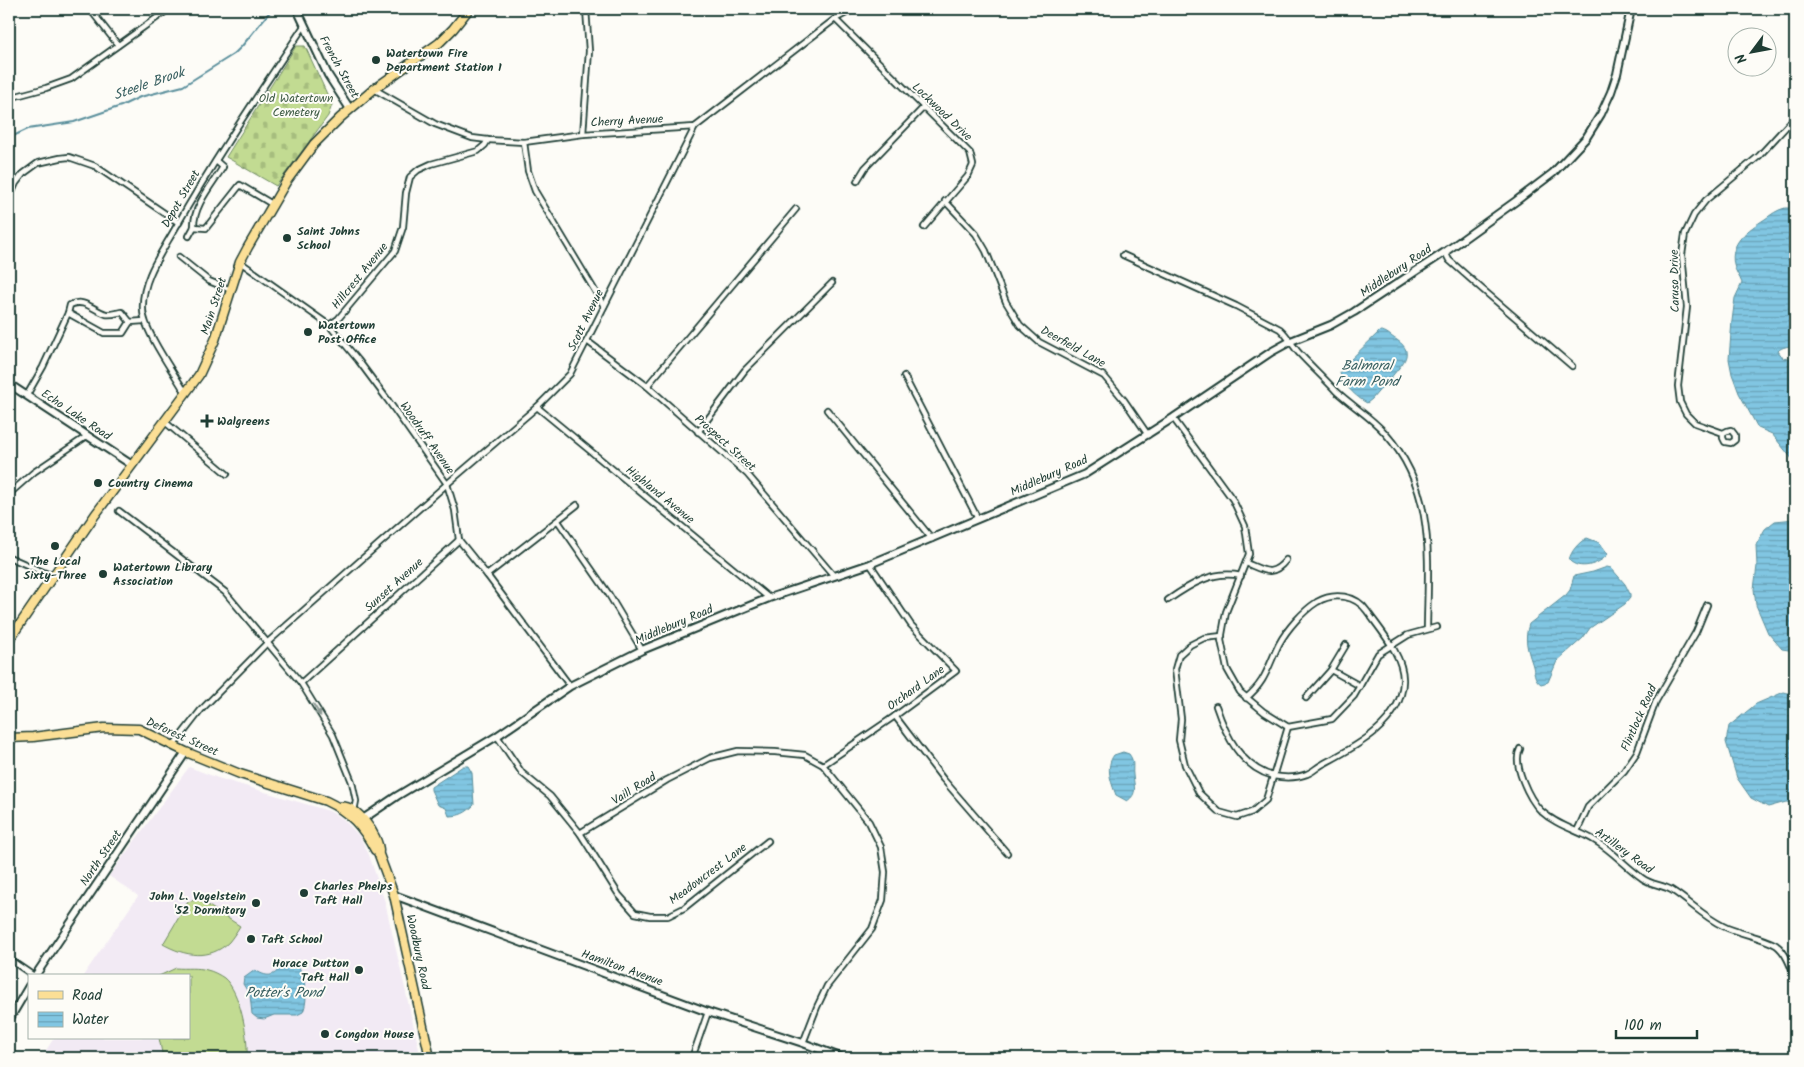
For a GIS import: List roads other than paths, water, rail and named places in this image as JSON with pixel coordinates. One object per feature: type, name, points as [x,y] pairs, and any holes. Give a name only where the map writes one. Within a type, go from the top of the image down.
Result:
[{"type":"main road","name":"Main Street","points":[[9,640],[52,576],[187,392],[205,364],[215,340],[240,262],[272,204],[314,144],[374,89],[439,42],[470,9]]},
{"type":"main road","name":"Deforest Street","points":[[9,738],[119,728],[140,730],[186,752],[240,774],[326,801],[339,807]]},
{"type":"main road","name":"Woodbury Road","points":[[339,807],[344,806],[354,811],[360,820],[378,852],[394,895],[430,1058]]},
{"type":"main road","name":"Woodbury Road","points":[[339,807],[360,820]]},
{"type":"street","points":[[9,98],[71,79],[169,9]]},
{"type":"street","name":"French Street","points":[[297,9],[328,75],[350,109]]},
{"type":"street","points":[[583,134],[589,51],[586,9]]},
{"type":"street","points":[[694,127],[835,18],[854,9]]},
{"type":"street","name":"Middlebury Road","points":[[360,820],[498,736],[570,686],[642,650],[769,598],[870,564],[1085,474],[1148,435],[1257,360],[1291,342],[1332,325],[1354,312],[1445,252],[1552,173],[1586,138],[1601,114],[1618,74],[1631,9]]},
{"type":"street","points":[[93,12],[118,45]]},
{"type":"street","name":"Lockwood Drive","points":[[835,18],[970,154],[974,165],[968,176],[924,227]]},
{"type":"street","name":"Depot Street","points":[[144,321],[143,302],[150,274],[178,223],[216,161],[304,26]]},
{"type":"street","name":"Cherry Avenue","points":[[374,89],[435,124],[472,138],[488,140],[524,142],[583,134],[694,127]]},
{"type":"street","points":[[857,181],[865,168],[923,108]]},
{"type":"street","name":"Caruso Drive","points":[[1723,433],[1694,423],[1686,414],[1680,402],[1678,386],[1687,307],[1682,255],[1685,234],[1694,215],[1706,200],[1759,156],[1795,117]]},
{"type":"street","name":"Scott Avenue","points":[[447,484],[538,407],[570,374],[694,127]]},
{"type":"street","name":"Hillcrest Avenue","points":[[330,324],[338,320],[395,251],[402,227],[406,193],[410,178],[418,170],[431,164],[478,151],[488,140]]},
{"type":"street","points":[[524,142],[528,172],[535,190],[604,306]]},
{"type":"street","points":[[9,199],[16,183],[23,174],[38,163],[68,157],[95,166],[178,223]]},
{"type":"street","points":[[189,236],[194,227],[196,211],[223,167],[216,161]]},
{"type":"street","points":[[194,227],[206,228],[240,186],[272,204]]},
{"type":"street","name":"Deerfield Lane","points":[[945,201],[976,234],[986,251],[1006,302],[1020,325],[1039,342],[1104,376],[1124,400],[1148,435]]},
{"type":"street","points":[[647,386],[796,209]]},
{"type":"street","points":[[1445,252],[1450,260],[1482,289],[1572,366]]},
{"type":"street","points":[[1123,255],[1236,306],[1280,329],[1298,351],[1336,390],[1395,444],[1412,472],[1422,500],[1428,543],[1427,628]]},
{"type":"street","points":[[179,257],[209,281],[231,290]]},
{"type":"street","name":"Woodruff Avenue","points":[[173,746],[204,706],[268,642],[447,484],[387,399],[330,324],[240,262]]},
{"type":"street","points":[[698,432],[745,370],[832,283]]},
{"type":"street","points":[[27,395],[43,367],[70,305],[76,302],[85,304],[108,315],[122,312],[130,322]]},
{"type":"street","points":[[68,313],[104,333],[122,333],[130,322],[144,321],[182,387],[187,392]]},
{"type":"street","name":"Prospect Street","points":[[587,341],[647,386],[747,474],[834,576]]},
{"type":"street","points":[[904,376],[978,519]]},
{"type":"street","name":"Echo Lake Road","points":[[9,384],[132,465]]},
{"type":"street","name":"Highland Avenue","points":[[538,407],[769,598]]},
{"type":"street","points":[[826,410],[932,539]]},
{"type":"street","points":[[1173,418],[1233,500],[1245,526],[1249,554],[1226,612],[1222,636],[1227,669],[1240,692],[1246,698],[1288,727],[1332,719],[1354,696],[1378,654],[1408,634],[1436,627]]},
{"type":"street","points":[[165,422],[227,474]]},
{"type":"street","points":[[9,494],[34,472],[87,436]]},
{"type":"street","points":[[447,484],[455,510],[459,540],[570,686]]},
{"type":"street","points":[[487,575],[577,506]]},
{"type":"street","points":[[119,511],[225,592],[301,683],[333,735],[340,751],[352,782],[356,801],[354,811]]},
{"type":"street","points":[[558,522],[608,592],[642,650]]},
{"type":"street","name":"Sunset Avenue","points":[[301,683],[459,540]]},
{"type":"street","points":[[9,557],[52,576]]},
{"type":"street","points":[[1246,563],[1272,572],[1279,569],[1286,560]]},
{"type":"street","name":"Orchard Lane","points":[[823,765],[895,716],[956,671],[911,625],[870,564]]},
{"type":"street","points":[[1168,600],[1192,584],[1217,575],[1228,573],[1241,576]]},
{"type":"street","points":[[1216,706],[1222,724],[1240,756],[1253,767],[1273,776],[1289,778],[1307,774],[1346,752],[1362,742],[1388,718],[1400,701],[1403,681],[1401,665],[1366,608],[1350,597],[1334,596],[1318,602],[1305,612],[1290,629],[1280,642],[1264,680],[1246,698]]},
{"type":"street","name":"Flintlock Road","points":[[1577,831],[1588,807],[1624,771],[1637,752],[1656,701],[1696,632],[1706,605]]},
{"type":"street","points":[[1222,636],[1204,638],[1190,645],[1178,655],[1174,669],[1181,719],[1180,740],[1184,765],[1199,793],[1219,812],[1237,817],[1252,812],[1266,800],[1288,727]]},
{"type":"street","points":[[1306,698],[1331,670],[1346,645]]},
{"type":"street","points":[[1331,670],[1360,686]]},
{"type":"street","points":[[895,716],[943,779],[1007,852]]},
{"type":"street","points":[[498,736],[522,773],[550,796],[580,833]]},
{"type":"street","name":"Artillery Road","points":[[1520,749],[1518,762],[1521,775],[1530,794],[1541,810],[1557,822],[1594,840],[1609,850],[1643,880],[1671,890],[1703,914],[1723,926],[1778,946],[1787,958],[1795,978]]},
{"type":"street","name":"Vaill Road","points":[[580,833],[667,780],[710,758],[738,751],[775,752],[805,755],[823,765]]},
{"type":"street","name":"North Street","points":[[35,974],[186,752]]},
{"type":"street","points":[[803,1043],[817,1007],[828,986],[872,929],[883,900],[886,872],[881,847],[869,822],[823,765]]},
{"type":"street","name":"Meadowcrest Lane","points":[[580,833],[618,895],[635,913],[650,916],[668,916],[684,908],[768,841]]},
{"type":"street","name":"Hamilton Avenue","points":[[394,895],[708,1012],[843,1058]]},
{"type":"street","points":[[9,959],[31,974]]},
{"type":"street","points":[[9,1020],[28,988]]},
{"type":"street","points":[[692,1058],[708,1012]]},
{"type":"water","points":[[1785,208],[1792,208],[1795,220],[1788,239],[1795,252],[1795,347],[1781,348],[1778,351],[1783,358],[1789,359],[1795,356],[1795,467],[1793,460],[1772,434],[1758,428],[1739,393],[1729,359],[1735,298],[1742,283],[1735,270],[1734,250],[1746,232],[1775,212]]},
{"type":"water","name":"Balmoral Farm Pond","points":[[1380,331],[1387,333],[1403,345],[1406,355],[1402,364],[1390,379],[1392,381],[1388,380],[1367,403],[1350,390],[1343,381],[1340,372]]},
{"type":"water","points":[[1795,519],[1795,651],[1782,649],[1768,633],[1756,605],[1754,589],[1757,566],[1756,545],[1765,529],[1775,521]]},
{"type":"water","points":[[1587,538],[1600,543],[1608,554],[1594,564],[1583,566],[1573,563],[1569,560],[1573,550]]},
{"type":"water","points":[[1607,567],[1611,568],[1625,584],[1630,598],[1625,604],[1590,628],[1583,638],[1557,661],[1548,682],[1541,684],[1535,677],[1526,639],[1529,624],[1566,595],[1570,590],[1574,576]]},
{"type":"water","points":[[1784,692],[1795,695],[1795,803],[1786,802],[1768,807],[1751,798],[1737,778],[1726,742],[1729,726],[1756,704]]},
{"type":"water","points":[[1123,752],[1129,754],[1133,764],[1135,790],[1133,796],[1127,801],[1116,795],[1109,770],[1114,755]]},
{"type":"water","points":[[463,766],[468,766],[472,773],[474,805],[463,814],[449,816],[446,808],[438,805],[431,787]]},
{"type":"water","name":"Potter's Pond","points":[[289,964],[299,967],[303,978],[306,989],[306,1001],[303,1012],[297,1015],[274,1015],[264,1019],[257,1018],[252,1014],[250,995],[243,984],[244,978],[255,970],[270,975],[276,973],[281,966]]},
{"type":"waterway","name":"Steele Brook","points":[[9,138],[28,129],[74,122],[121,106],[140,97],[183,86],[234,54],[272,9]]},
{"type":"place","name":"Watertown Fire Department Station 1","points":[[376,60]]},
{"type":"place","name":"Saint Johns School","points":[[287,238]]},
{"type":"place","name":"Watertown Post Office","points":[[308,332]]},
{"type":"place","name":"Walgreens","points":[[207,421]]},
{"type":"place","name":"Country Cinema","points":[[98,483]]},
{"type":"place","name":"The Local Sixty-Three","points":[[55,546]]},
{"type":"place","name":"Watertown Library Association","points":[[103,574]]},
{"type":"place","name":"Charles Phelps Taft Hall","points":[[304,893]]},
{"type":"place","name":"John L. Vogelstein '52 Dormitory","points":[[256,903]]},
{"type":"place","name":"Taft School","points":[[251,939]]},
{"type":"place","name":"Horace Dutton Taft Hall","points":[[359,970]]},
{"type":"place","name":"Congdon House","points":[[325,1034]]},
{"type":"park label","name":"Old Watertown Cemetery","points":[[296,105]]}]
